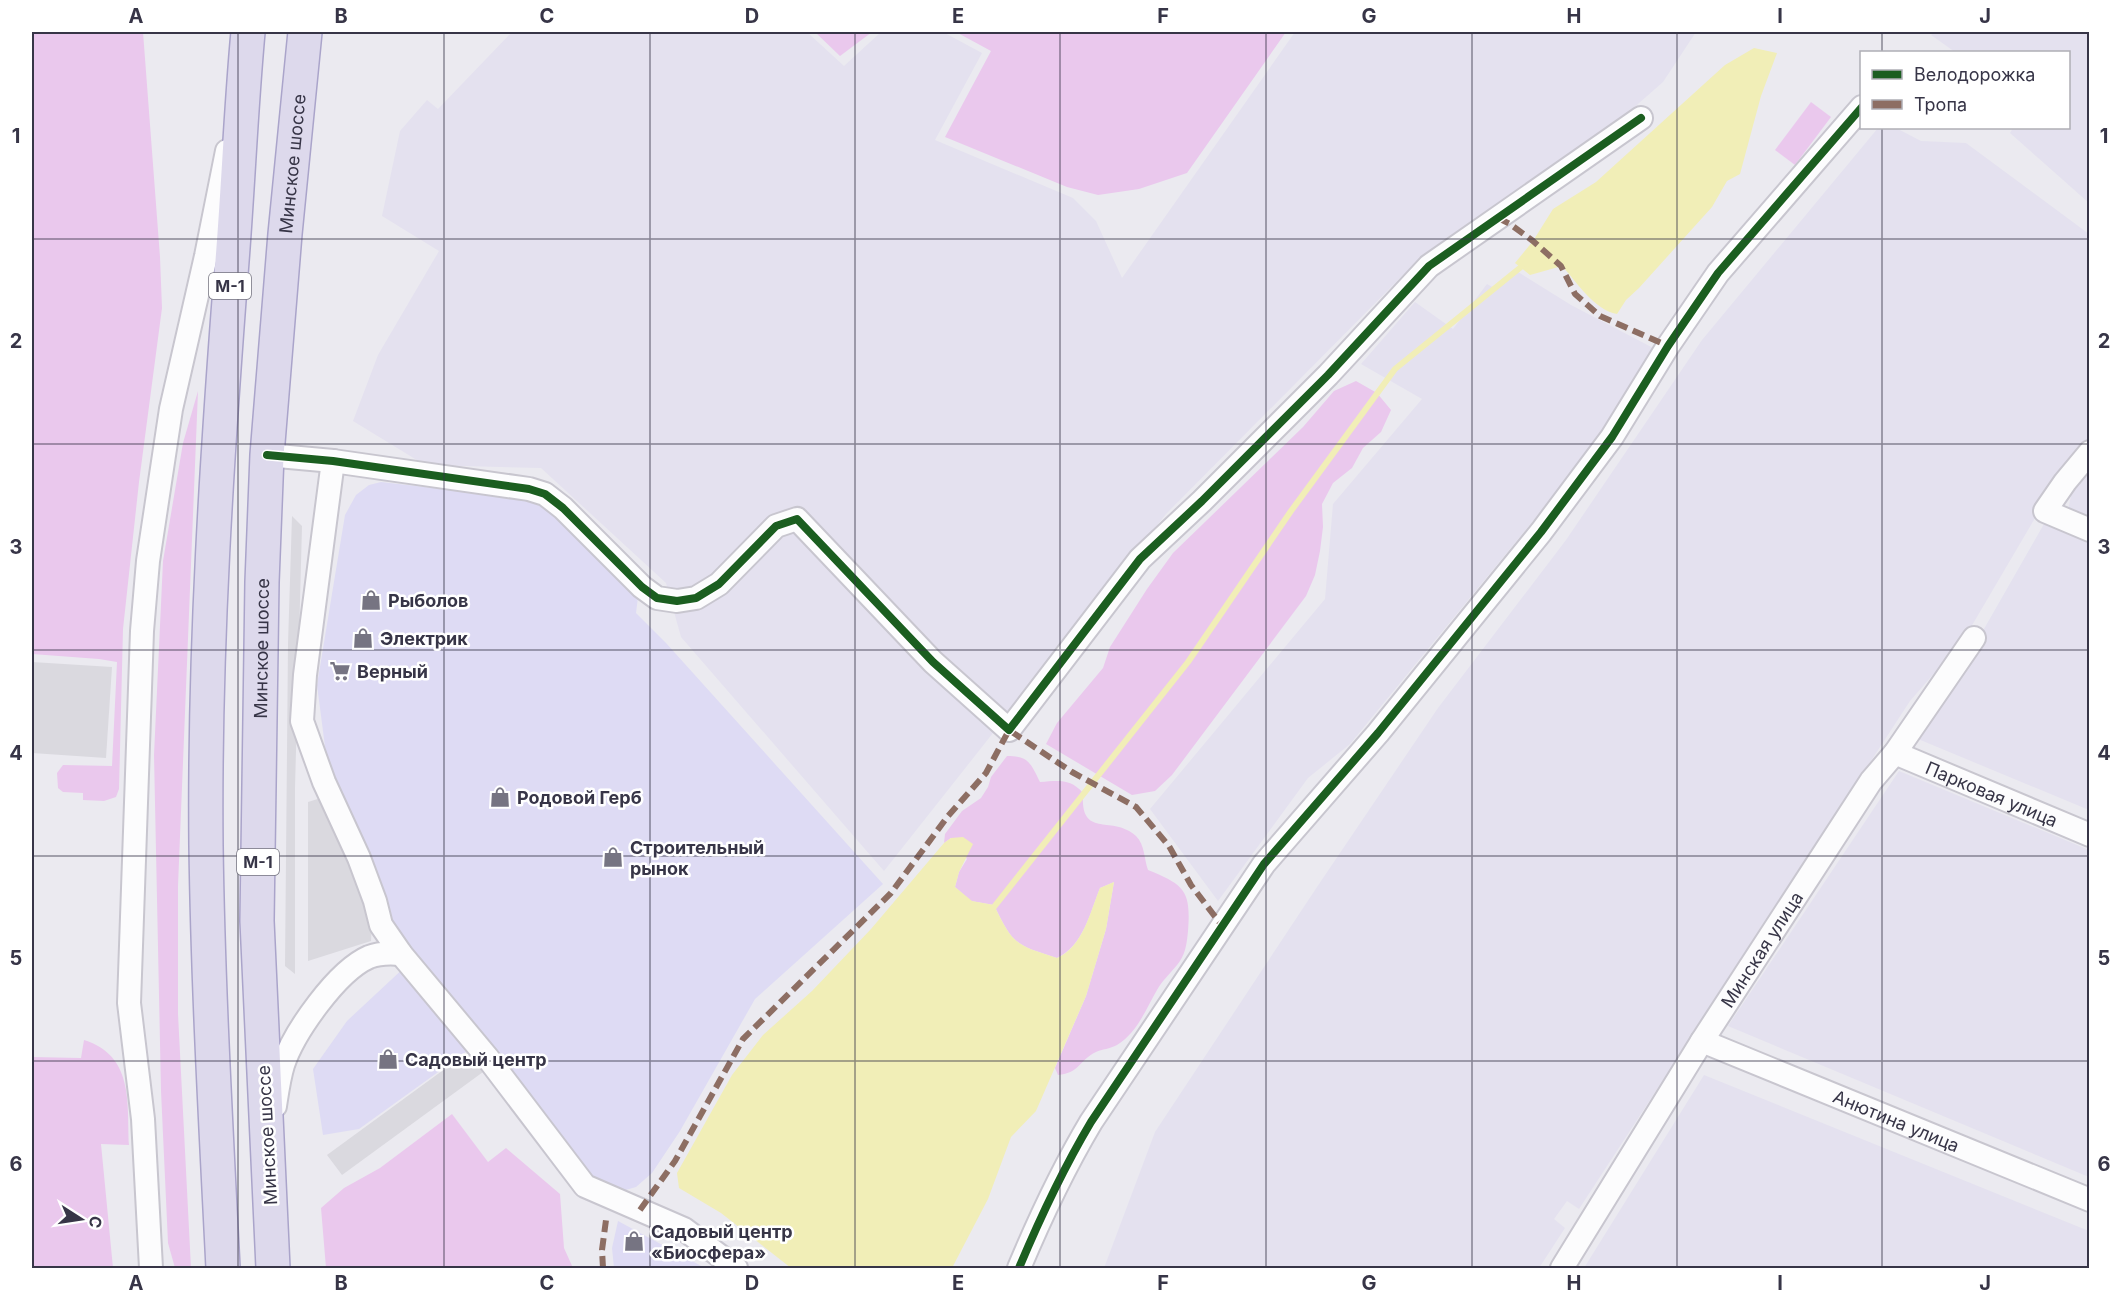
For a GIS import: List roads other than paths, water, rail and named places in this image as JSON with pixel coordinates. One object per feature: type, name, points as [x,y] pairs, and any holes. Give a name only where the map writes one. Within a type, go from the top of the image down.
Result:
[{"type":"highway","name":"Минское шоссе","points":[[273,1269],[257,909],[259,712],[267,455],[305,32]]},
{"type":"highway","name":"М-1","points":[[223,1269],[212,1051],[206,856],[208,722],[219,422],[247,43]]},
{"type":"street","points":[[151,1269],[143,1119],[129,1003],[142,631],[148,561],[171,410],[206,256],[247,43]]},
{"type":"street","points":[[1019,1269],[1036,1228],[1091,1122],[1264,864],[1378,734],[1541,532],[1612,437],[1668,346],[1718,273],[1860,109]]},
{"type":"street","points":[[267,455],[333,461],[529,489],[545,494],[563,508],[642,587],[657,598],[677,601],[696,598],[719,584],[776,526],[797,519],[933,662],[1009,730],[1140,559],[1202,501],[1320,383],[1429,266],[1641,118]]},
{"type":"street","points":[[2090,452],[2045,511],[2090,530]]},
{"type":"street","points":[[333,461],[305,675],[302,721],[324,782],[359,858],[381,925],[401,954],[487,1057],[585,1186],[684,1229],[736,1269]]},
{"type":"street","name":"Минская улица","points":[[1562,1269],[1702,1041],[1871,781],[1895,753],[1974,638]]},
{"type":"street","name":"Парковая улица","points":[[1895,753],[2090,835]]},
{"type":"street","points":[[369,957],[378,941],[381,925]]},
{"type":"street","points":[[267,1146],[283,1065],[298,1035],[319,1004],[352,967],[369,957],[385,953],[401,954]]},
{"type":"street","name":"Анютина улица","points":[[1702,1041],[2090,1200]]},
{"type":"waterway","points":[[990,912],[1188,662],[1291,511],[1395,369],[1521,267]]},
{"type":"place","name":"Рыболов","points":[[371,600]]},
{"type":"place","name":"Электрик","points":[[363,638]]},
{"type":"place","name":"Верный","points":[[340,671]]},
{"type":"place","name":"Родовой Герб","points":[[500,797]]},
{"type":"place","name":"Строительный рынок","points":[[613,857]]},
{"type":"place","name":"Садовый центр","points":[[388,1059]]},
{"type":"place","name":"Садовый центр «Биосфера»","points":[[634,1241]]}]
